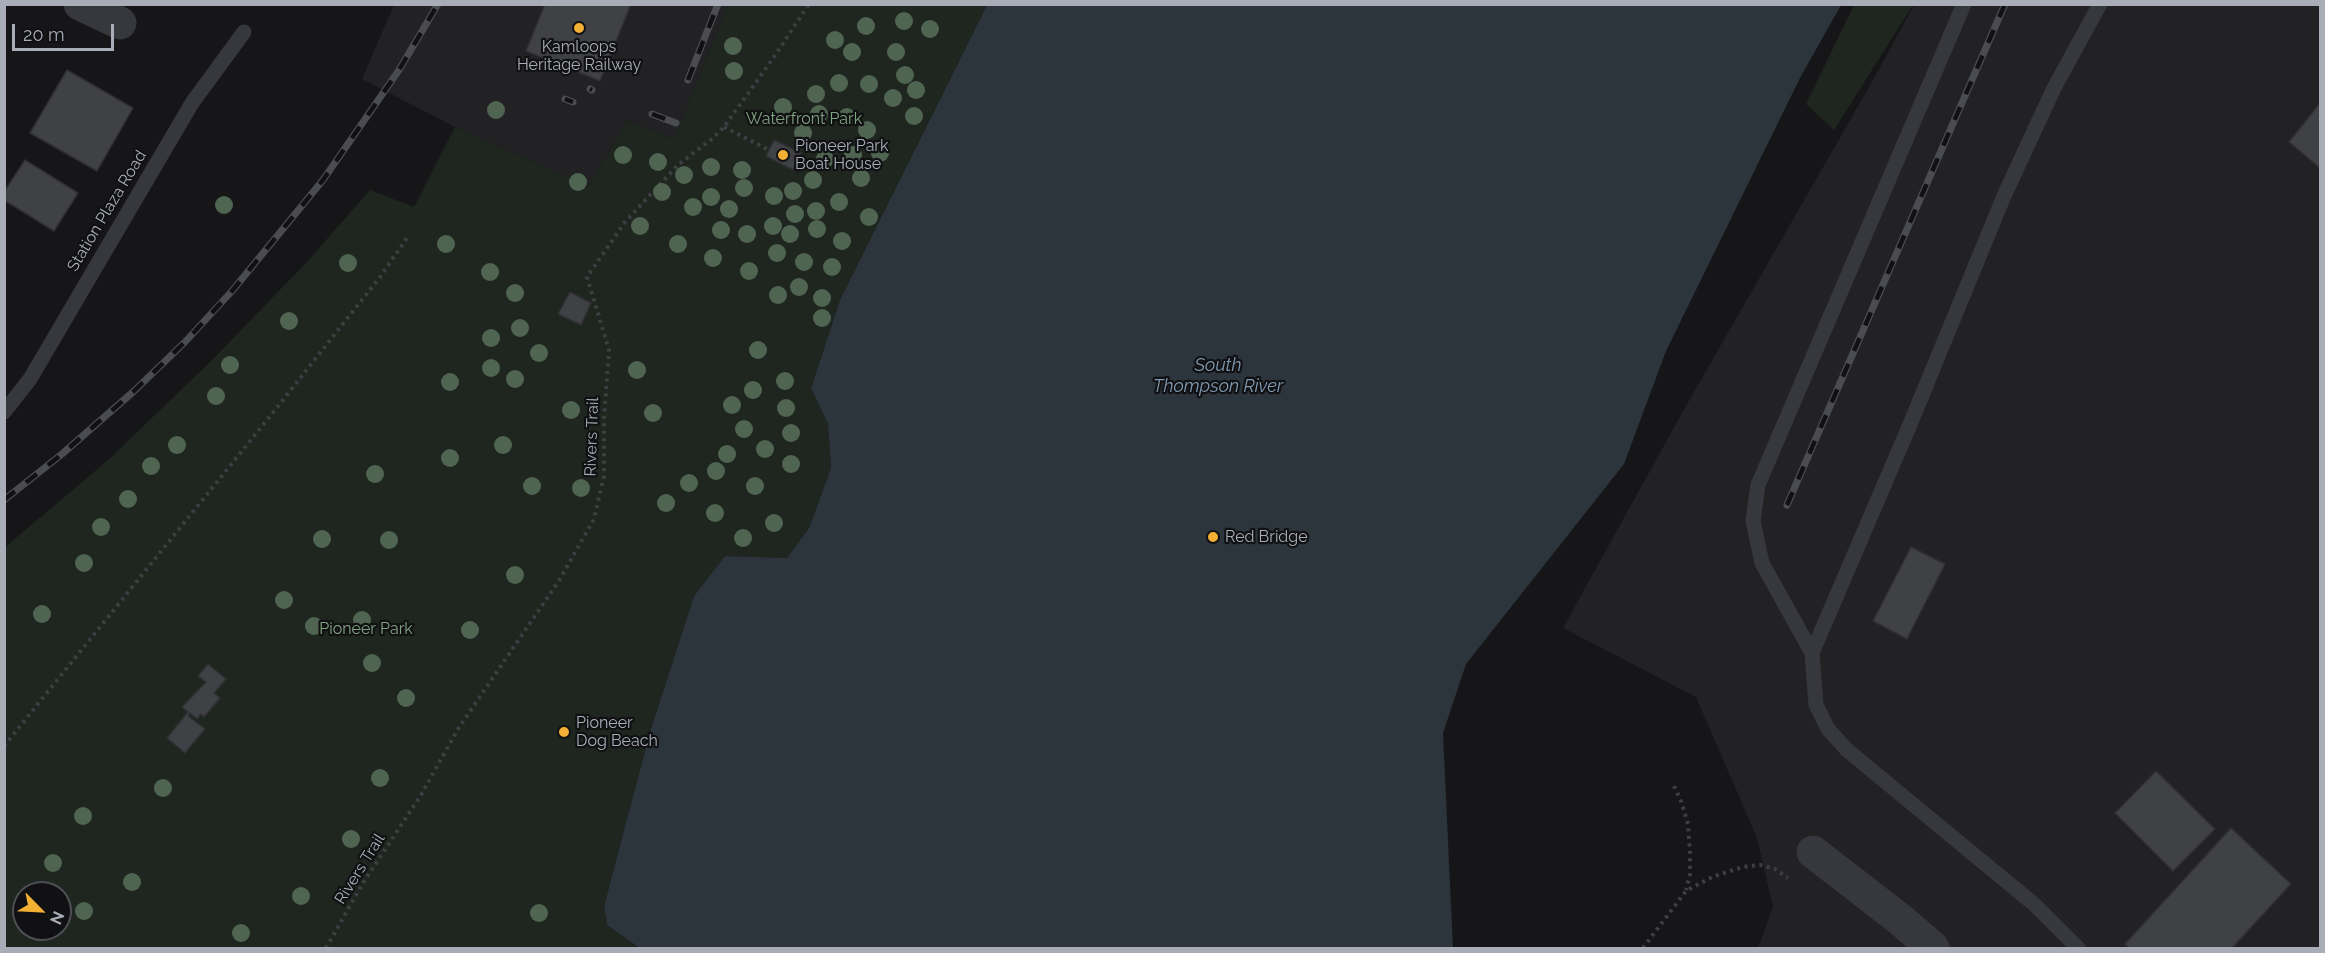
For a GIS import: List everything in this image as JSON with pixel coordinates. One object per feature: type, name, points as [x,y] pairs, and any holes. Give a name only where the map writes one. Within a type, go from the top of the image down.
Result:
[{"type":"street","points":[[80,4],[120,23]]},
{"type":"street","points":[[1813,852],[1933,948]]},
{"type":"lane","points":[[1964,4],[1758,485],[1753,521],[1762,563],[1812,653],[1816,705],[1828,729],[1847,750],[2035,905],[2078,948]]},
{"type":"lane","points":[[1812,653],[2004,196],[2054,88],[2100,4]]},
{"type":"lane","name":"Station Plaza Road","points":[[4,412],[30,379],[192,103],[244,32]]},
{"type":"path","name":"Rivers Trail","points":[[326,948],[363,883],[421,795],[458,729],[560,579],[594,519],[604,476],[604,420],[609,350],[587,277],[625,222],[679,164],[724,127],[809,4]]},
{"type":"path","points":[[724,127],[769,150]]},
{"type":"path","points":[[4,746],[380,278],[407,238]]},
{"type":"path","points":[[1674,786],[1688,824],[1690,864],[1686,891]]},
{"type":"path","points":[[1643,948],[1686,891],[1712,877],[1743,867],[1760,865],[1775,868],[1793,881]]},
{"type":"shaded area","name":"Kamloops Heritage Railway","points":[[394,5],[728,5],[674,139],[628,120],[588,186],[455,127],[362,79]]},
{"type":"shaded area","points":[[1914,5],[2320,5],[2320,948],[1758,948],[1773,907],[1757,838],[1696,697],[1563,628],[1687,404]]},
{"type":"green space","name":"Pioneer Park","points":[[728,5],[987,5],[840,300],[811,388],[828,424],[831,468],[809,528],[787,558],[725,556],[694,596],[650,732],[604,906],[607,925],[638,948],[5,948],[4,548],[108,460],[210,362],[305,264],[370,190],[414,207],[455,127],[588,186],[628,120],[674,139]]},
{"type":"green space","points":[[1854,5],[1913,5],[1834,130],[1806,104]]},
{"type":"water","name":"South Thompson River","points":[[987,5],[1841,5],[1800,78],[1666,351],[1624,464],[1466,664],[1443,733],[1453,948],[639,948],[607,925],[604,906],[650,732],[694,596],[725,556],[787,558],[809,528],[831,468],[828,424],[811,388],[840,300]]},
{"type":"building","name":"Kamloops Heritage Railway","points":[[545,4],[631,4],[600,81],[526,51]]},
{"type":"building","points":[[67,70],[133,108],[97,171],[30,133]]},
{"type":"building","points":[[2320,103],[2320,168],[2289,142]]},
{"type":"building","name":"Pioneer Park Boat House","points":[[774,140],[801,153],[793,170],[766,156]]},
{"type":"building","points":[[25,160],[78,193],[54,231],[4,200],[4,192]]},
{"type":"building","points":[[570,292],[591,303],[581,325],[558,314]]},
{"type":"building","points":[[1911,547],[1945,564],[1907,639],[1873,621]]},
{"type":"building","points":[[208,664],[226,679],[214,693],[220,698],[204,717],[201,714],[197,719],[190,713],[188,716],[205,729],[185,753],[167,738],[188,712],[182,707],[206,682],[198,676]]},
{"type":"building","points":[[2156,771],[2215,829],[2173,871],[2115,813]]},
{"type":"building","points":[[2231,828],[2291,884],[2232,948],[2129,948],[2125,944]]},
{"type":"railway","points":[[4,500],[62,454],[133,392],[185,342],[232,291],[323,180],[399,70],[438,4]]},
{"type":"railway","points":[[688,80],[718,4]]},
{"type":"railway","points":[[1787,505],[2005,4]]},
{"type":"railway","points":[[565,99],[573,102]]},
{"type":"railway","points":[[652,114],[676,123]]},
{"type":"place","name":"Kamloops Heritage Railway","points":[[579,28]]},
{"type":"place","name":"Pioneer Park Boat House","points":[[783,155]]},
{"type":"place","name":"Red Bridge","points":[[1213,537]]},
{"type":"place","name":"Pioneer Dog Beach","points":[[564,732]]},
{"type":"park label","name":"Waterfront Park","points":[[804,119]]}]
